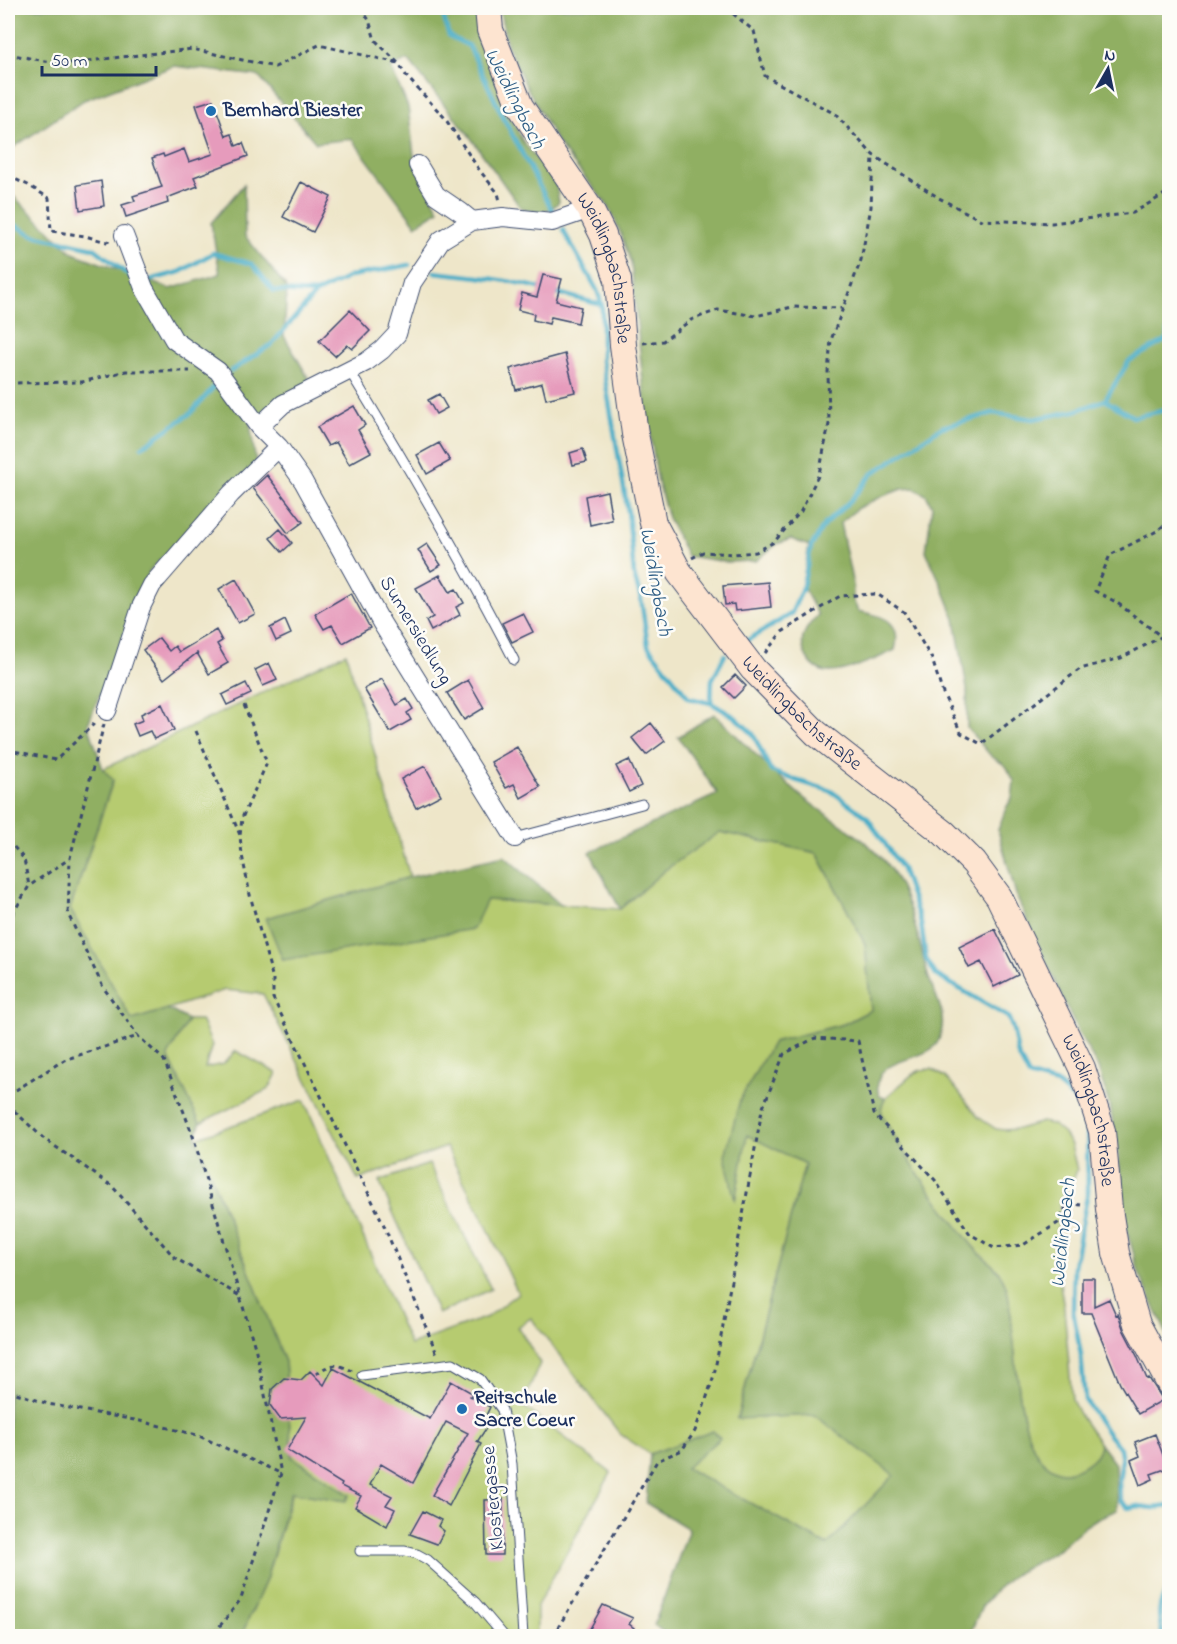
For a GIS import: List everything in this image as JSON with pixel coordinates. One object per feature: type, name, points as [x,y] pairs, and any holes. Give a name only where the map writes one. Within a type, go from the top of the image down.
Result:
[{"type":"main road","name":"Weidlingbachstraße","points":[[488,8],[490,30],[520,106],[590,210],[603,235],[618,280],[635,434],[653,524],[679,572],[753,669],[816,733],[944,833],[974,863],[999,897],[1082,1068],[1102,1131],[1109,1209],[1116,1253],[1137,1324],[1170,1384]]},
{"type":"street","points":[[418,165],[436,195],[472,221]]},
{"type":"street","points":[[259,427],[284,404],[366,362],[382,350],[397,334],[412,283],[441,240],[472,221],[503,217],[552,222],[590,210]]},
{"type":"street","name":"Sumersiedlung","points":[[124,235],[144,288],[174,340],[218,371],[259,427],[279,447],[303,482],[381,622],[515,837]]},
{"type":"street","points":[[107,711],[141,607],[152,585],[231,494],[279,447]]},
{"type":"lane","points":[[349,370],[408,467],[486,605],[514,660]]},
{"type":"lane","points":[[515,837],[642,804]]},
{"type":"lane","name":"Klostergasse","points":[[362,1375],[453,1363],[480,1379],[502,1410],[512,1464],[523,1636]]},
{"type":"lane","points":[[360,1551],[405,1551],[428,1560],[475,1602],[502,1636]]},
{"type":"path","points":[[361,8],[369,20],[375,40],[444,117],[480,171],[498,193],[503,217]]},
{"type":"path","points":[[726,8],[754,31],[765,76],[835,114],[873,155],[939,198],[981,220],[1052,223],[1132,213],[1170,191]]},
{"type":"path","points":[[8,54],[61,64],[192,49],[275,67],[319,45],[398,63]]},
{"type":"path","points":[[679,572],[688,560],[704,552],[734,554],[756,552],[774,542],[801,511],[819,474],[829,424],[828,372],[831,340],[861,260],[871,207],[873,155]]},
{"type":"path","points":[[8,176],[49,198],[51,231],[107,242],[124,235]]},
{"type":"path","points":[[624,345],[663,341],[691,320],[718,310],[756,316],[792,307],[842,308]]},
{"type":"path","points":[[8,383],[82,382],[126,371],[218,371]]},
{"type":"path","points":[[1170,520],[1157,531],[1110,555],[1095,591],[1116,602],[1170,643]]},
{"type":"path","points":[[753,669],[782,632],[840,596],[877,594],[904,612],[932,658],[942,691],[961,733],[981,744],[1080,669],[1121,657],[1170,634]]},
{"type":"path","points":[[244,705],[267,763],[242,818],[240,836],[250,895],[273,979],[273,998],[383,1223],[442,1365]]},
{"type":"path","points":[[8,752],[14,751],[56,760],[107,711]]},
{"type":"path","points":[[107,711],[70,858],[68,914],[103,987],[138,1036],[164,1060],[193,1136],[256,1351],[280,1473],[241,1599],[212,1636]]},
{"type":"path","points":[[196,731],[240,836]]},
{"type":"path","points":[[8,747],[14,751]]},
{"type":"path","points":[[8,840],[24,859],[29,886]]},
{"type":"path","points":[[8,922],[29,886],[70,858]]},
{"type":"path","points":[[8,1095],[64,1059],[138,1036]]},
{"type":"path","points":[[553,1636],[657,1461],[682,1450],[695,1431],[714,1375],[762,1110],[784,1054],[815,1038],[858,1041],[874,1114],[935,1180],[970,1234],[994,1248],[1023,1245],[1058,1223],[1068,1203],[1081,1205]]},
{"type":"path","points":[[8,1105],[43,1138],[112,1186],[175,1258],[240,1296]]},
{"type":"path","points":[[316,1374],[327,1366],[342,1365],[362,1375]]},
{"type":"path","points":[[8,1390],[48,1404],[140,1421],[197,1435],[280,1473]]},
{"type":"green space","points":[[8,8],[478,8],[486,53],[502,96],[522,140],[556,185],[559,202],[541,212],[520,207],[468,134],[408,60],[391,68],[408,107],[415,163],[439,210],[416,225],[352,139],[316,143],[258,76],[174,66],[84,100],[8,151]]},
{"type":"green space","points":[[499,8],[1169,8],[1169,1339],[1139,1273],[1126,1227],[1117,1142],[1098,1068],[1077,1030],[1017,898],[998,830],[1012,798],[1014,781],[1006,766],[991,756],[967,728],[967,689],[955,619],[926,551],[932,506],[926,495],[914,488],[902,489],[858,508],[840,523],[853,585],[853,600],[858,611],[888,621],[896,632],[897,640],[895,650],[852,668],[835,672],[816,668],[804,652],[804,634],[818,615],[802,585],[809,546],[791,539],[777,544],[756,561],[727,562],[687,556],[668,518],[658,482],[645,402],[631,263],[609,207],[559,145],[526,86],[508,48]]},
{"type":"green space","points":[[244,184],[245,236],[287,288],[284,336],[312,384],[250,423],[256,463],[150,570],[88,724],[103,769],[113,780],[70,909],[132,1020],[168,1009],[188,1020],[168,1056],[200,1123],[196,1138],[285,1362],[292,1457],[350,1495],[346,1501],[291,1492],[266,1580],[241,1636],[8,1636],[8,191],[73,253],[170,289],[220,274],[211,223]]},
{"type":"green space","points":[[346,653],[410,877],[267,918],[283,960],[487,900],[620,909],[665,870],[720,832],[817,853],[865,944],[871,1010],[844,1024],[773,1042],[740,1100],[735,1199],[747,1134],[805,1164],[737,1418],[814,1415],[895,1475],[827,1545],[685,1468],[720,1438],[713,1431],[650,1454],[620,1434],[531,1318],[518,1327],[540,1363],[522,1405],[611,1473],[537,1606],[537,1636],[241,1636],[266,1580],[292,1492],[346,1501],[350,1495],[292,1457],[285,1362],[196,1138],[304,1100],[410,1345],[487,1317],[518,1293],[446,1147],[358,1180],[263,994],[225,990],[132,1021],[70,909],[113,781],[103,769]]},
{"type":"green space","points":[[714,714],[800,795],[872,848],[882,858],[898,882],[909,906],[927,972],[940,1006],[942,1028],[933,1048],[895,1064],[880,1075],[879,1096],[885,1098],[881,1109],[883,1116],[902,1150],[935,1198],[975,1249],[997,1270],[1004,1281],[1010,1303],[1022,1411],[1033,1446],[1040,1458],[1057,1471],[1069,1471],[1081,1467],[1092,1459],[1099,1450],[1100,1444],[1115,1464],[1117,1510],[1084,1527],[1058,1550],[1015,1574],[996,1590],[982,1606],[969,1636],[669,1636],[654,1625],[689,1529],[646,1503],[650,1454],[713,1431],[720,1438],[686,1468],[827,1545],[894,1475],[814,1415],[737,1419],[805,1164],[747,1135],[735,1201],[725,1156],[740,1100],[773,1042],[844,1024],[871,1010],[865,944],[817,853],[720,832],[665,870],[620,909],[590,852],[718,794],[678,737]]},
{"type":"green space","points":[[504,856],[561,905],[487,900],[473,929],[283,960],[266,918],[410,877]]},
{"type":"green space","points":[[188,1020],[201,1020],[212,1045],[205,1068],[223,1064],[236,1051],[277,1073],[269,1089],[200,1123],[168,1056]]},
{"type":"green space","points":[[932,1069],[945,1077],[978,1117],[996,1129],[1018,1129],[1042,1122],[1053,1125],[1064,1134],[1071,1145],[1077,1170],[1060,1199],[1054,1249],[1064,1307],[1072,1400],[1100,1444],[1096,1455],[1075,1470],[1060,1472],[1054,1469],[1040,1458],[1033,1446],[1022,1411],[1009,1299],[1001,1275],[971,1244],[935,1198],[902,1150],[883,1116],[881,1109],[885,1098],[913,1074],[921,1070]]},
{"type":"green space","points":[[429,1164],[491,1289],[438,1314],[379,1181]]},
{"type":"building","points":[[213,100],[226,136],[232,134],[236,146],[243,143],[248,156],[194,177],[198,186],[167,198],[168,203],[126,217],[122,205],[135,201],[133,196],[162,187],[152,158],[163,154],[164,157],[184,149],[189,162],[213,154],[196,105]]},
{"type":"building","points":[[101,181],[104,206],[80,210],[77,185]]},
{"type":"building","points":[[301,182],[331,197],[313,232],[283,217]]},
{"type":"building","points":[[543,275],[562,279],[556,301],[581,307],[578,323],[551,317],[549,324],[533,320],[534,314],[518,310],[522,293],[537,297]]},
{"type":"building","points":[[350,310],[370,331],[352,349],[347,345],[335,356],[319,341]]},
{"type":"building","points":[[565,354],[575,392],[546,399],[542,383],[516,390],[510,369]]},
{"type":"building","points":[[439,394],[447,408],[436,414],[428,400]]},
{"type":"building","points":[[354,406],[365,425],[358,430],[371,452],[349,464],[336,442],[328,446],[317,427]]},
{"type":"building","points":[[439,443],[450,461],[427,474],[417,455]]},
{"type":"building","points":[[583,449],[587,462],[573,465],[570,453]]},
{"type":"building","points":[[267,475],[303,522],[288,533],[253,488]]},
{"type":"building","points":[[607,491],[612,520],[590,525],[585,496]]},
{"type":"building","points":[[280,529],[292,543],[282,552],[270,538]]},
{"type":"building","points":[[427,544],[441,565],[431,571],[418,550]]},
{"type":"building","points":[[440,575],[450,592],[456,589],[464,603],[456,607],[460,615],[431,631],[426,621],[433,617],[416,588]]},
{"type":"building","points":[[236,579],[255,614],[238,623],[219,589]]},
{"type":"building","points":[[768,582],[771,607],[735,611],[734,604],[725,605],[723,586]]},
{"type":"building","points":[[351,593],[370,628],[343,643],[332,625],[324,629],[315,614]]},
{"type":"building","points":[[523,613],[533,632],[512,642],[502,623]]},
{"type":"building","points":[[285,620],[291,634],[276,641],[270,628]]},
{"type":"building","points":[[216,630],[222,641],[217,644],[228,663],[209,674],[197,653],[164,679],[143,650],[159,638],[169,651],[175,646],[179,652]]},
{"type":"building","points":[[269,663],[277,680],[263,686],[255,670]]},
{"type":"building","points":[[735,675],[746,686],[734,698],[723,687]]},
{"type":"building","points":[[382,679],[397,705],[407,699],[413,709],[407,713],[411,720],[390,732],[364,689]]},
{"type":"building","points":[[468,680],[484,708],[464,720],[447,693]]},
{"type":"building","points":[[246,683],[251,694],[227,705],[222,695]]},
{"type":"building","points":[[162,704],[174,730],[154,739],[150,731],[138,736],[133,724],[143,720],[141,714]]},
{"type":"building","points":[[651,723],[665,741],[646,755],[632,738]]},
{"type":"building","points":[[517,747],[540,787],[521,798],[514,784],[506,788],[491,762]]},
{"type":"building","points":[[629,760],[641,786],[629,792],[616,766]]},
{"type":"building","points":[[425,766],[441,795],[416,808],[401,779]]},
{"type":"building","points":[[995,929],[1018,975],[994,987],[981,962],[969,968],[959,947]]},
{"type":"building","points":[[1082,1278],[1094,1278],[1094,1306],[1109,1299],[1147,1379],[1149,1378],[1163,1400],[1138,1414],[1120,1384],[1091,1313],[1082,1313]]},
{"type":"building","points":[[333,1368],[430,1419],[451,1381],[472,1393],[470,1396],[490,1407],[482,1424],[487,1427],[477,1442],[481,1444],[449,1506],[432,1495],[468,1433],[446,1422],[413,1483],[381,1464],[370,1485],[392,1496],[386,1505],[395,1509],[387,1526],[355,1507],[361,1496],[341,1486],[342,1484],[287,1450],[306,1417],[280,1419],[270,1405],[272,1389],[284,1378],[301,1380],[310,1371],[324,1385]]},
{"type":"building","points":[[1155,1434],[1168,1468],[1151,1474],[1153,1479],[1140,1485],[1131,1460],[1140,1456],[1135,1442]]},
{"type":"building","points":[[503,1499],[502,1555],[486,1555],[485,1500]]},
{"type":"building","points":[[423,1511],[441,1520],[438,1526],[444,1531],[437,1544],[410,1534]]},
{"type":"building","points":[[603,1605],[633,1618],[629,1624],[634,1628],[629,1636],[586,1636]]},
{"type":"waterway","name":"Weidlingbach","points":[[441,8],[449,36],[469,46],[553,212]]},
{"type":"waterway","points":[[8,221],[33,235],[94,248],[131,277]]},
{"type":"waterway","name":"Weidlingbach","points":[[563,230],[597,290],[602,305],[602,361],[628,512],[634,575],[641,599],[648,646],[689,698],[711,703],[735,717],[753,734],[771,771],[831,791],[867,817],[902,869],[921,923],[926,959],[936,975],[1008,1017],[1018,1055],[1029,1076],[1057,1084],[1080,1104],[1087,1128],[1088,1191],[1074,1266],[1073,1311],[1081,1355],[1085,1400],[1120,1448],[1122,1460],[1119,1482],[1120,1500],[1128,1508],[1170,1506]]},
{"type":"waterway","points":[[150,280],[180,272],[213,253],[252,264],[274,291],[316,293],[351,276],[409,265]]},
{"type":"waterway","points":[[434,272],[503,280],[543,289]]},
{"type":"waterway","points":[[554,292],[602,305]]},
{"type":"waterway","points":[[231,371],[272,344],[316,293]]},
{"type":"waterway","points":[[1105,400],[1129,361],[1168,339],[1170,293]]},
{"type":"waterway","points":[[142,447],[191,413],[218,382]]},
{"type":"waterway","points":[[746,641],[791,614],[802,590],[811,547],[824,525],[851,500],[872,474],[942,427],[993,413],[1033,419],[1075,411],[1105,400],[1133,417],[1170,409]]},
{"type":"waterway","points":[[711,703],[712,680],[725,655]]},
{"type":"waterway","name":"Weidlingbach","points":[[1163,1636],[1160,1605],[1170,1590]]},
{"type":"place","name":"Bernhard Biester","points":[[211,111]]},
{"type":"place","name":"Reitschule Sacre Coeur","points":[[462,1409]]}]
